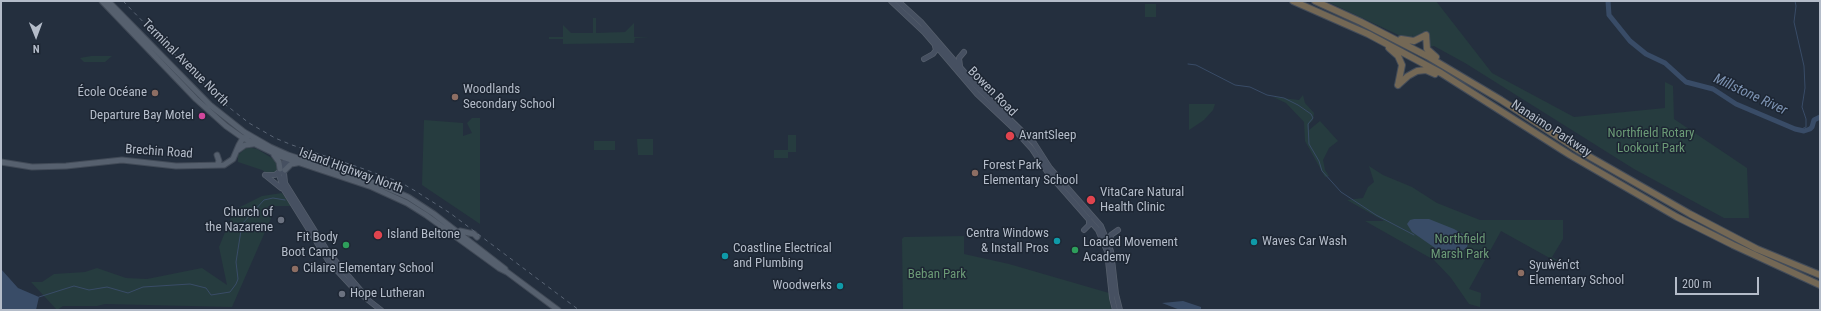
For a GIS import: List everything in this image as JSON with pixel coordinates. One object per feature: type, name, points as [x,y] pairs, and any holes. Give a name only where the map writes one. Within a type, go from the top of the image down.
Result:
[{"type":"highway","name":"Nanaimo Parkway","points":[[1293,1],[1316,10],[1413,57],[1513,118],[1570,155],[1676,217],[1747,252],[1820,284]]},
{"type":"highway","name":"Nanaimo Parkway","points":[[1316,1],[1427,56],[1501,100],[1578,150],[1652,193],[1757,249],[1820,275]]},
{"type":"highway","points":[[1324,5],[1339,9],[1404,40],[1414,41],[1426,35],[1427,49],[1435,56],[1492,91],[1501,100]]},
{"type":"highway","points":[[1316,10],[1328,18],[1394,52],[1402,65],[1398,85],[1413,73],[1426,70],[1445,79],[1513,118]]},
{"type":"main road","name":"Terminal Avenue North","points":[[102,1],[207,108],[226,126],[243,138]]},
{"type":"main road","name":"Terminal Avenue North","points":[[108,1],[218,113],[252,137]]},
{"type":"main road","name":"Bowen Road","points":[[891,1],[924,32],[977,94],[1011,126],[1032,149],[1048,173],[1098,230],[1107,251],[1115,310]]},
{"type":"main road","name":"Bowen Road","points":[[898,1],[921,22],[962,69],[1034,144],[1050,168],[1101,226],[1110,245],[1116,294],[1120,310]]},
{"type":"main road","points":[[924,59],[935,52],[934,45]]},
{"type":"main road","points":[[962,69],[959,58],[964,52]]},
{"type":"main road","points":[[161,62],[168,66],[178,77],[184,78],[186,84],[207,108]]},
{"type":"main road","points":[[226,126],[237,137],[239,148],[247,144],[256,145]]},
{"type":"main road","points":[[243,138],[252,137]]},
{"type":"main road","name":"Island Highway North","points":[[252,137],[287,158],[360,183],[413,206],[558,310]]},
{"type":"main road","name":"Island Highway North","points":[[243,138],[273,154],[387,188],[421,205],[502,266],[507,272]]},
{"type":"main road","name":"Brechin Road","points":[[1,162],[18,166],[66,166],[122,160],[176,166],[217,165],[230,162],[239,148],[243,138]]},
{"type":"main road","points":[[273,154],[279,162],[285,183],[328,252],[364,296]]},
{"type":"main road","points":[[217,155],[219,161],[217,165]]},
{"type":"main road","points":[[287,158],[279,180],[284,190],[329,262],[354,289],[380,310]]},
{"type":"main road","points":[[284,190],[265,175],[275,175],[291,164],[299,163]]},
{"type":"main road","points":[[279,180],[285,183]]},
{"type":"main road","points":[[360,183],[364,182],[387,188]]},
{"type":"main road","points":[[1084,230],[1089,225],[1089,219]]},
{"type":"main road","points":[[452,228],[465,233],[474,234],[477,237]]},
{"type":"main road","points":[[1110,245],[1111,235],[1118,230]]},
{"type":"green space","name":"Northfield Rotary Lookout Park","points":[[1326,1],[1436,1],[1492,73],[1574,117],[1665,108],[1665,82],[1673,86],[1674,119],[1747,168],[1749,218],[1724,218],[1634,169],[1465,63],[1434,46],[1429,47],[1428,42],[1419,37],[1414,39],[1412,34],[1413,39],[1405,38]]},
{"type":"green space","points":[[1145,4],[1156,4],[1156,17],[1145,17]]},
{"type":"green space","points":[[593,18],[596,18],[596,33],[625,32],[634,23],[634,37],[649,38],[635,38],[634,43],[563,44],[563,39],[549,39],[549,37],[563,37],[563,25],[571,33],[593,33]]},
{"type":"green space","points":[[91,56],[112,56],[105,62],[84,62],[80,58]]},
{"type":"green space","points":[[1303,95],[1305,103],[1314,113],[1313,120],[1309,124],[1309,130],[1320,121],[1338,141],[1329,148],[1323,160],[1325,170],[1329,176],[1325,177],[1305,141],[1304,122],[1286,103],[1273,97],[1299,100]]},
{"type":"green space","points":[[1189,104],[1215,104],[1213,110],[1204,120],[1189,130]]},
{"type":"green space","points":[[472,118],[480,118],[480,224],[422,185],[424,120],[463,123],[463,136],[472,133],[467,123]]},
{"type":"green space","points":[[788,135],[796,135],[796,152],[788,152],[788,158],[774,158],[774,150],[788,150]]},
{"type":"green space","points":[[637,139],[653,139],[653,155],[638,155]]},
{"type":"green space","points":[[594,141],[615,141],[615,150],[594,150]]},
{"type":"green space","points":[[247,147],[257,149],[275,160],[278,169],[276,173],[268,174],[262,170],[238,162],[238,155]]},
{"type":"green space","name":"Northfield Marsh Park","points":[[1369,166],[1383,175],[1412,187],[1437,203],[1480,220],[1563,220],[1563,239],[1552,257],[1564,264],[1564,266],[1501,231],[1469,289],[1481,293],[1480,307],[1469,304],[1451,278],[1434,260],[1365,221],[1384,221],[1347,200],[1363,198],[1368,187],[1374,182]]},
{"type":"green space","points":[[282,193],[291,206],[268,206],[267,213],[272,216],[232,307],[105,304],[97,306],[63,306],[57,310],[31,282],[42,282],[54,274],[85,272],[97,268],[126,278],[147,279],[202,268],[227,285],[219,247],[234,210],[262,196]]},
{"type":"green space","name":"Beban Park","points":[[964,236],[964,254],[1009,264],[1109,293],[1111,310],[903,310],[902,239],[904,237]]},
{"type":"water","points":[[1429,219],[1454,229],[1466,236],[1469,240],[1467,247],[1456,256],[1452,258],[1448,257],[1412,232],[1407,224],[1410,220]]},
{"type":"water","points":[[1,269],[18,288],[39,297],[36,310],[1,310]]},
{"type":"water","points":[[1183,301],[1201,307],[1201,310],[1180,310],[1162,303]]},
{"type":"waterway","name":"Millstone River","points":[[1608,1],[1609,15],[1630,41],[1646,54],[1665,63],[1686,82],[1713,89],[1736,104],[1795,129],[1804,131],[1810,129],[1814,120],[1820,117]]},
{"type":"waterway","points":[[1795,1],[1796,6],[1794,22],[1804,66],[1805,88],[1802,107],[1806,119],[1806,127],[1799,130]]},
{"type":"waterway","points":[[1188,64],[1196,65],[1235,85],[1250,87],[1267,95],[1284,98],[1311,114],[1313,118],[1308,124],[1309,144],[1319,161],[1322,171],[1341,192],[1376,215],[1414,235]]},
{"type":"waterway","points":[[39,297],[74,286],[89,290],[107,287],[128,293],[143,287],[190,284],[206,288],[211,295],[230,292],[238,279],[236,262],[242,224],[264,200],[273,198],[285,200]]},
{"type":"railway","points":[[123,1],[217,98],[249,123],[275,138],[292,145],[400,182],[450,213],[579,310]]},
{"type":"place","name":"École Océane","points":[[155,93]]},
{"type":"place","name":"Woodlands Secondary School","points":[[455,97]]},
{"type":"place","name":"Departure Bay Motel","points":[[202,116]]},
{"type":"place","name":"AvantSleep","points":[[1010,136]]},
{"type":"place","name":"Forest Park Elementary School","points":[[975,173]]},
{"type":"place","name":"VitaCare Natural Health Clinic","points":[[1091,200]]},
{"type":"place","name":"Church of the Nazarene","points":[[281,220]]},
{"type":"place","name":"Island Beltone","points":[[378,235]]},
{"type":"place","name":"Centra Windows & Install Pros","points":[[1057,241]]},
{"type":"place","name":"Waves Car Wash","points":[[1254,242]]},
{"type":"place","name":"Fit Body Boot Camp","points":[[346,245]]},
{"type":"place","name":"Loaded Movement Academy","points":[[1075,250]]},
{"type":"place","name":"Coastline Electrical and Plumbing","points":[[725,256]]},
{"type":"place","name":"Cilaire Elementary School","points":[[295,269]]},
{"type":"place","name":"Syuẁén'ct Elementary School","points":[[1521,273]]},
{"type":"place","name":"Woodwerks","points":[[840,286]]},
{"type":"place","name":"Hope Lutheran","points":[[342,294]]}]
